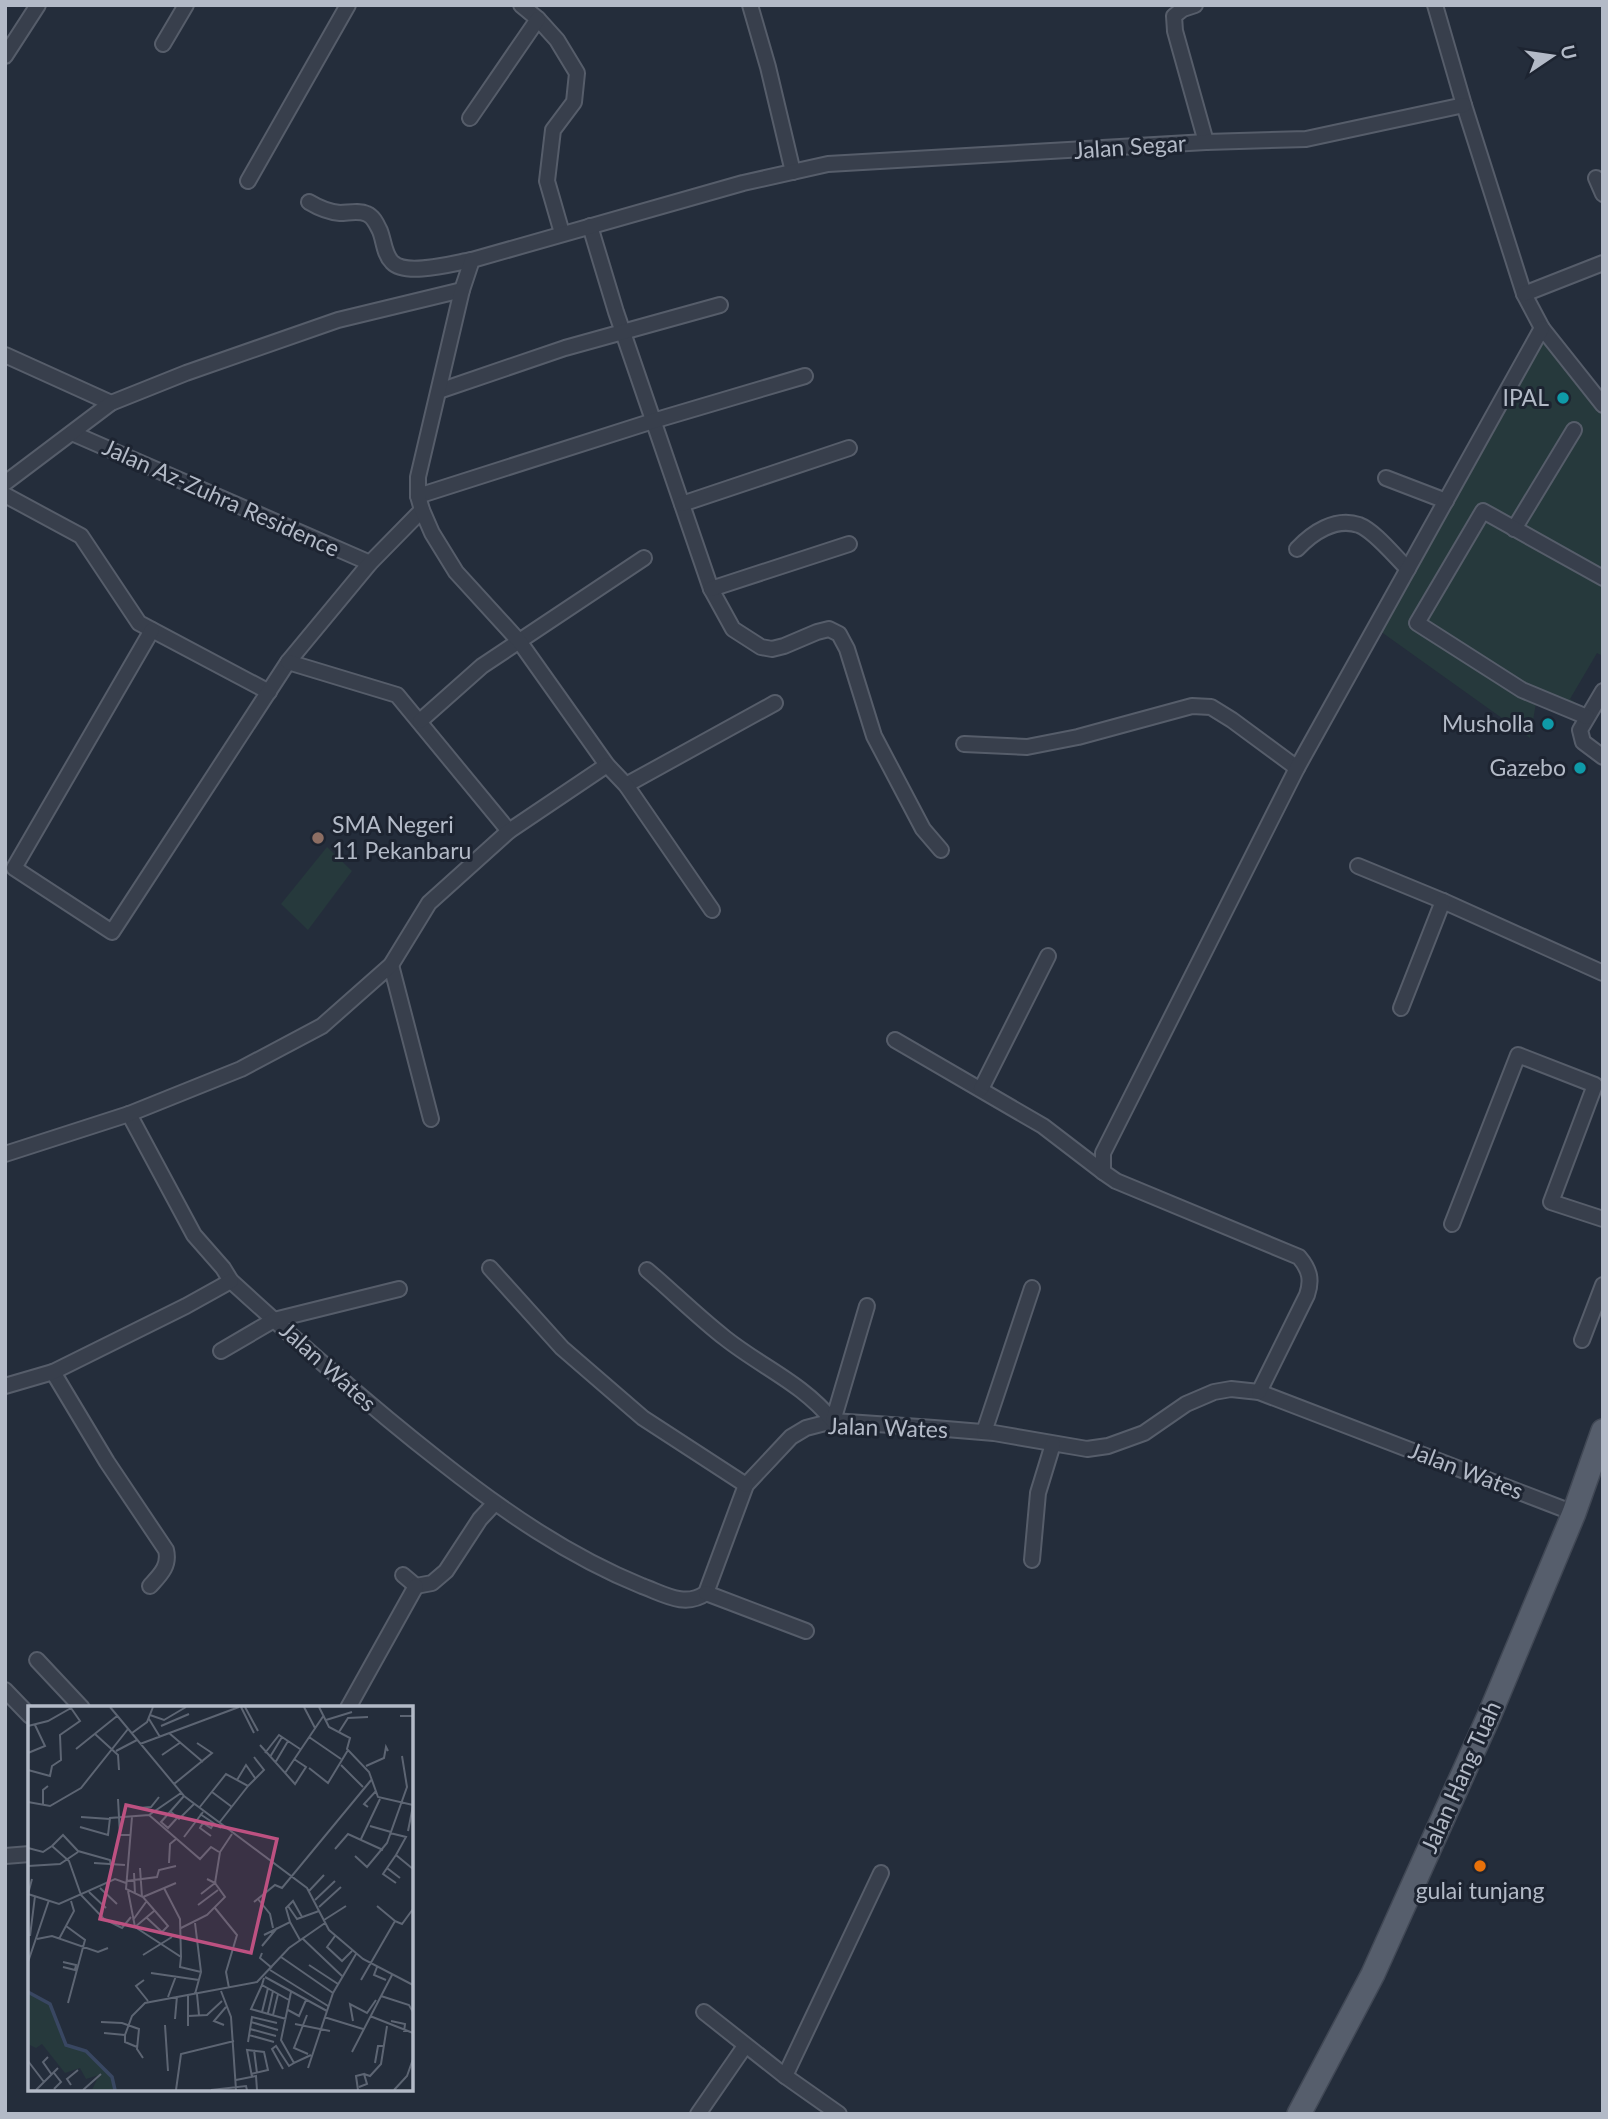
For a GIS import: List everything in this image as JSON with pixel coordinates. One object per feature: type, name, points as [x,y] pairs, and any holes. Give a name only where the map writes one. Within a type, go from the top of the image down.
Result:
[{"type":"main road","name":"Jalan Hang Tuah","points":[[1299,2114],[1373,1974],[1489,1716],[1574,1513],[1603,1431]]},
{"type":"street","points":[[5,57],[38,5]]},
{"type":"street","points":[[163,44],[186,5]]},
{"type":"street","points":[[248,181],[348,5]]},
{"type":"street","points":[[521,5],[557,40],[577,73],[574,102],[552,130],[547,181],[562,233]]},
{"type":"street","points":[[750,5],[793,172]]},
{"type":"street","points":[[1195,5],[1174,16],[1175,30],[1206,142]]},
{"type":"street","points":[[1435,5],[1524,294],[1542,328],[1603,405]]},
{"type":"street","points":[[470,118],[538,19]]},
{"type":"street","name":"Jalan Segar","points":[[309,202],[320,209],[337,213],[370,215],[382,235],[386,252],[392,262],[405,268],[425,269],[472,260],[743,183],[828,164],[1206,142],[1306,139],[1463,101]]},
{"type":"street","points":[[1596,178],[1603,194]]},
{"type":"street","points":[[590,226],[711,589],[733,629],[761,647],[772,649],[829,629],[839,634],[847,649],[874,736],[923,829],[941,850]]},
{"type":"street","points":[[472,260],[462,290],[418,477],[420,503],[432,533],[456,572],[519,640],[607,765],[626,785],[712,910]]},
{"type":"street","points":[[1524,294],[1603,263]]},
{"type":"street","points":[[5,483],[111,403],[186,373],[338,320],[462,290]]},
{"type":"street","points":[[439,391],[565,348],[720,305]]},
{"type":"street","points":[[1103,1172],[1103,1153],[1297,768],[1542,328]]},
{"type":"street","points":[[5,355],[111,403]]},
{"type":"street","points":[[152,630],[14,868],[112,932],[288,662],[420,503],[653,421],[805,376]]},
{"type":"street","points":[[1514,529],[1574,430]]},
{"type":"street","name":"Jalan Az-Zuhra Residence","points":[[72,433],[370,563]]},
{"type":"street","points":[[682,504],[849,448]]},
{"type":"street","points":[[1386,478],[1446,501]]},
{"type":"street","points":[[5,495],[81,536],[139,623],[269,692]]},
{"type":"street","points":[[1587,717],[1522,690],[1418,623],[1483,512],[1603,579]]},
{"type":"street","points":[[1297,549],[1319,529],[1341,523],[1360,526],[1408,569]]},
{"type":"street","points":[[711,589],[849,544]]},
{"type":"street","points":[[420,721],[482,666],[644,558]]},
{"type":"street","points":[[288,662],[397,695],[509,831]]},
{"type":"street","points":[[1603,691],[1580,730],[1583,742],[1603,757]]},
{"type":"street","points":[[626,785],[775,704]]},
{"type":"street","points":[[964,744],[1027,747],[1091,734],[1192,706],[1211,707],[1233,720],[1297,768]]},
{"type":"street","points":[[5,1154],[130,1114],[242,1069],[322,1026],[391,965],[429,903],[509,831],[607,765]]},
{"type":"street","points":[[1358,866],[1603,973]]},
{"type":"street","points":[[1401,1008],[1443,901]]},
{"type":"street","points":[[981,1089],[1048,956]]},
{"type":"street","points":[[391,965],[431,1119]]},
{"type":"street","points":[[895,1040],[1043,1126],[1116,1181],[1299,1257],[1305,1264],[1311,1282],[1259,1392]]},
{"type":"street","points":[[1452,1224],[1518,1055],[1595,1085],[1551,1202],[1603,1219]]},
{"type":"street","name":"Jalan Wates","points":[[130,1114],[194,1235],[231,1281],[384,1418],[494,1504],[539,1533],[612,1574],[680,1601],[692,1600],[706,1593],[746,1485],[792,1437],[806,1428],[834,1421],[984,1432],[1087,1449],[1108,1446],[1144,1433],[1186,1404],[1214,1392],[1231,1389],[1259,1392],[1574,1513]]},
{"type":"street","points":[[490,1268],[562,1348],[643,1418],[746,1485]]},
{"type":"street","points":[[647,1270],[725,1338],[797,1386],[834,1421]]},
{"type":"street","points":[[5,1386],[53,1372],[231,1281]]},
{"type":"street","points":[[1582,1339],[1603,1285]]},
{"type":"street","points":[[984,1432],[1032,1288]]},
{"type":"street","points":[[221,1351],[274,1320],[399,1289]]},
{"type":"street","points":[[834,1421],[867,1306]]},
{"type":"street","points":[[53,1372],[107,1462],[166,1550],[166,1566],[150,1586]]},
{"type":"street","points":[[1031,1559],[1038,1493],[1052,1444]]},
{"type":"street","points":[[349,1706],[416,1587],[432,1583],[446,1571],[494,1504]]},
{"type":"street","points":[[403,1576],[416,1587]]},
{"type":"street","points":[[706,1593],[806,1632]]},
{"type":"street","points":[[37,1661],[80,1706]]},
{"type":"street","points":[[5,1690],[28,1714]]},
{"type":"street","points":[[5,1856],[28,1854]]},
{"type":"street","points":[[785,2076],[880,1873]]},
{"type":"street","points":[[704,2012],[745,2046],[839,2114]]},
{"type":"street","points":[[698,2114],[745,2046]]},
{"type":"shaded area","points":[[1543,336],[1603,413],[1603,656],[1597,653],[1570,699],[1591,712],[1537,697],[1530,738],[1380,631]]},
{"type":"shaded area","points":[[327,847],[352,871],[308,930],[281,904]]},
{"type":"place","name":"IPAL","points":[[1563,398]]},
{"type":"place","name":"Musholla","points":[[1548,724]]},
{"type":"place","name":"Gazebo","points":[[1580,768]]},
{"type":"place","name":"SMA Negeri 11 Pekanbaru","points":[[318,838]]},
{"type":"place","name":"gulai tunjang","points":[[1480,1866]]}]
